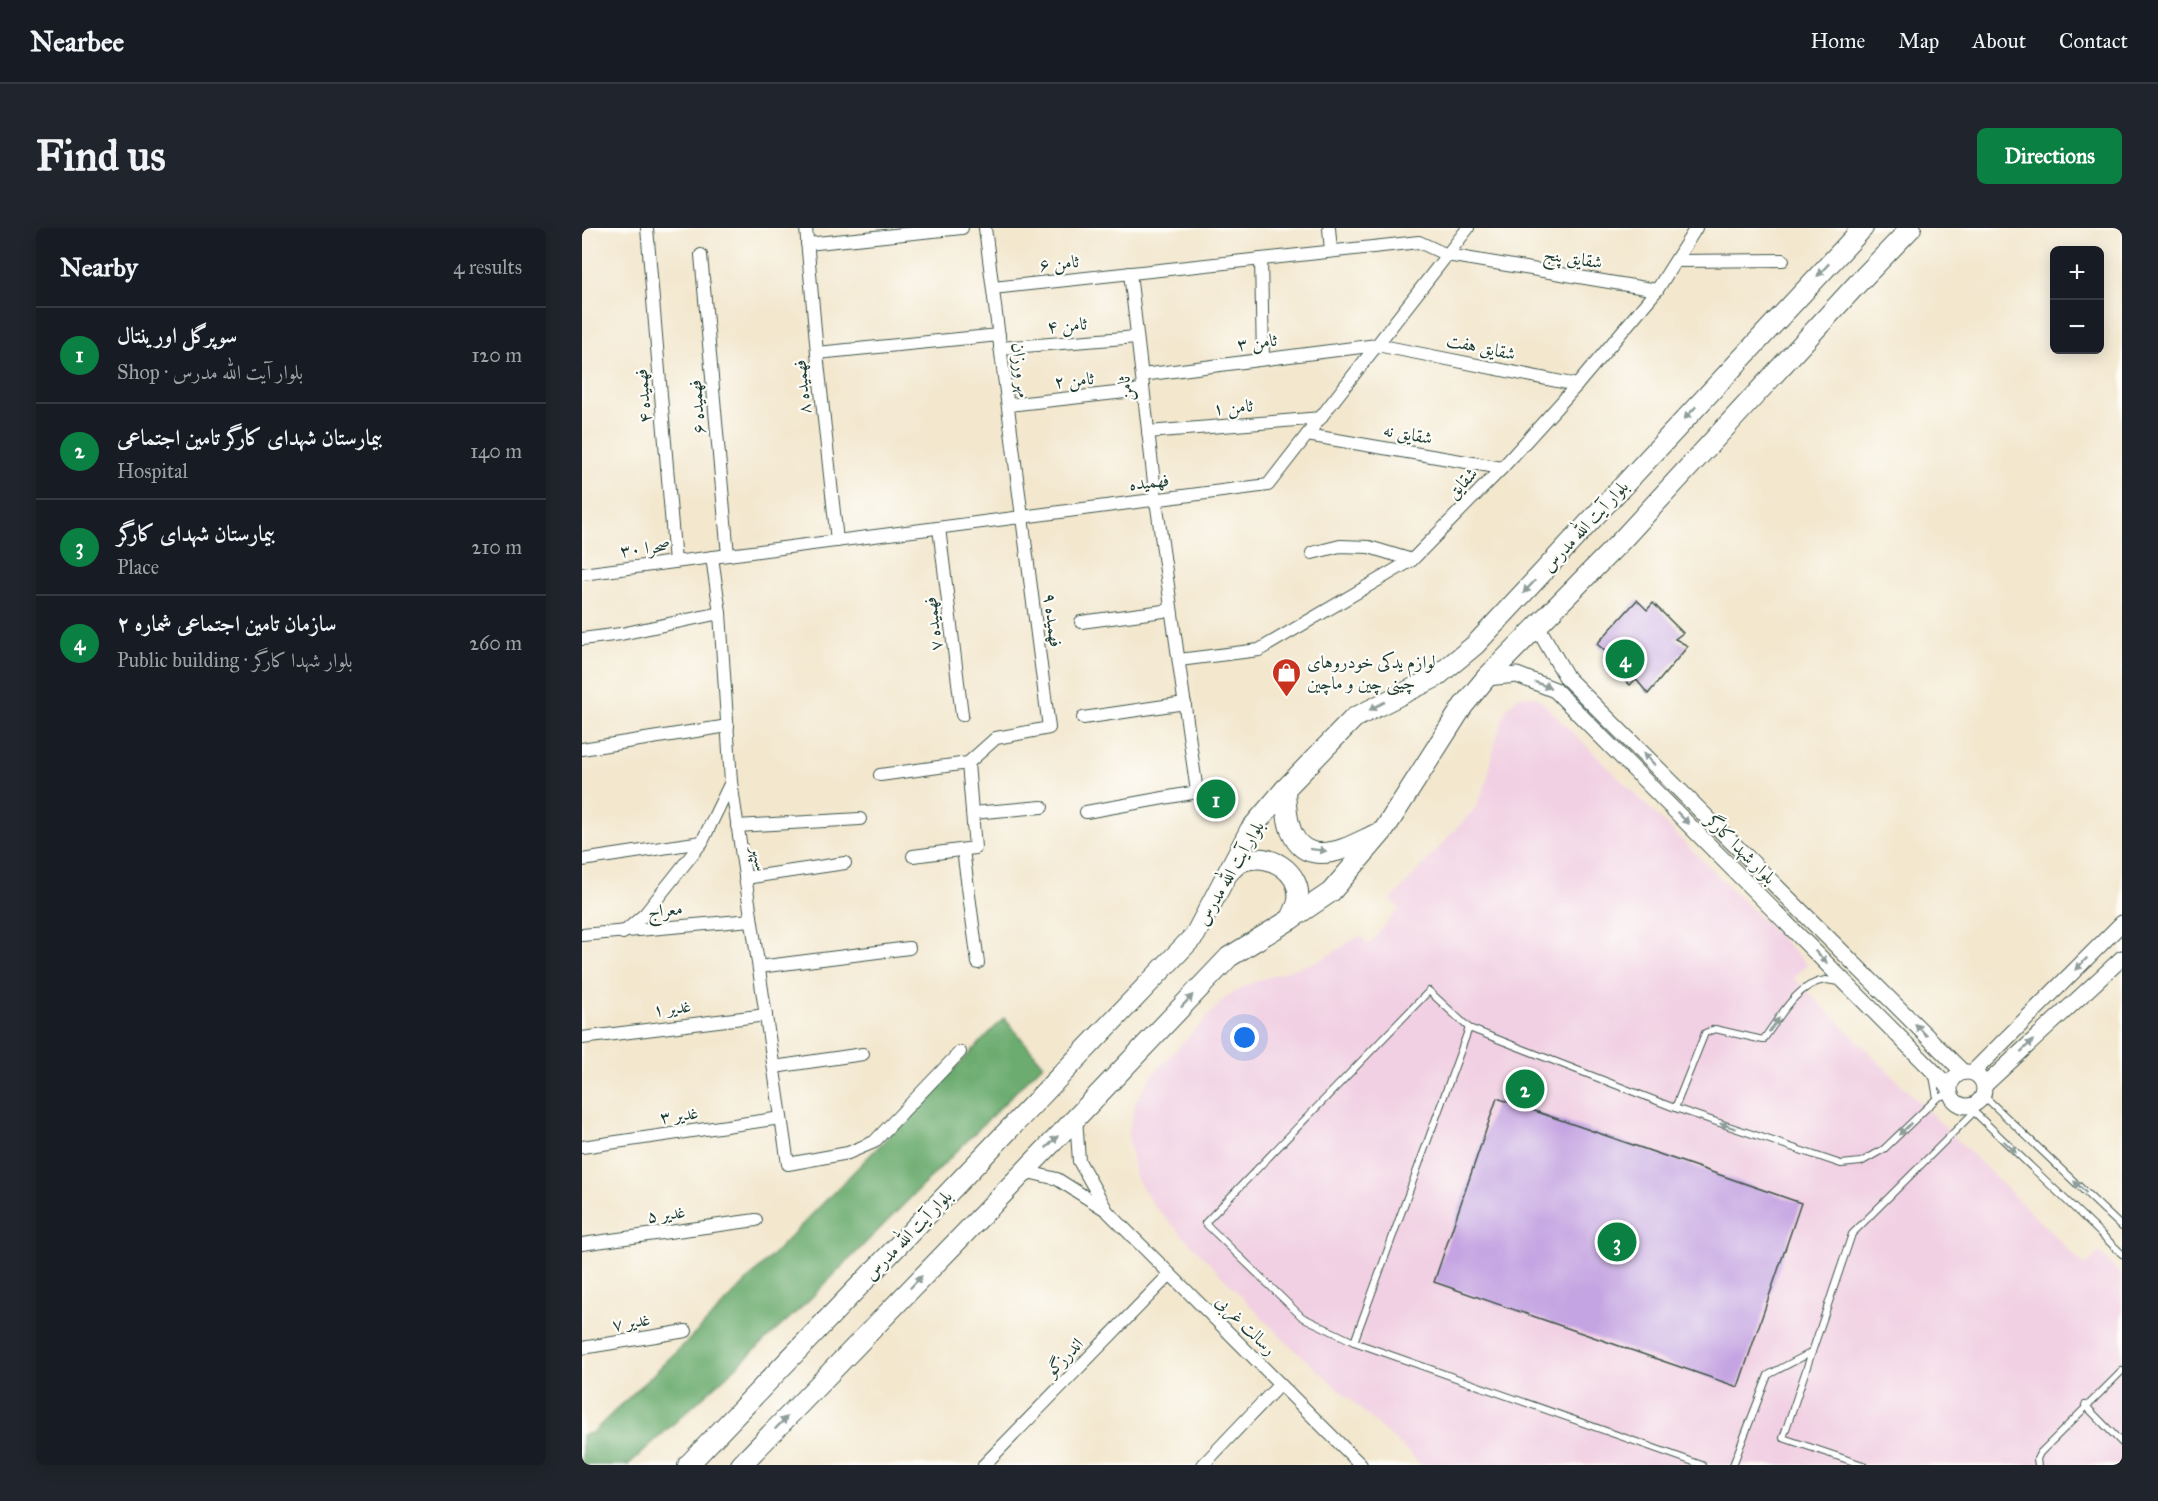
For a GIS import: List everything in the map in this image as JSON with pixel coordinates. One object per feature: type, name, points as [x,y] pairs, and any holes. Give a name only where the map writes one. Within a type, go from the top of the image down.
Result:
[{"type":"main road","name":"بلوار آیت الله مدرس","points":[[688,1465],[1195,935],[1250,830],[1285,789],[1354,718],[1436,677],[1475,645],[1863,228]]},
{"type":"main road","name":"بلوار آیت الله مدرس","points":[[741,1465],[1228,957],[1292,919],[1331,892],[1384,830],[1463,706],[1486,678],[1621,541],[1911,228]]},
{"type":"main road","points":[[1285,789],[1286,815],[1291,832],[1302,847],[1321,853],[1343,848],[1384,830]]},
{"type":"main road","points":[[1226,874],[1242,861],[1262,857],[1281,864],[1294,880],[1298,900],[1292,919]]},
{"type":"street","name":"فهمیده ۴","points":[[647,228],[675,562]]},
{"type":"street","name":"فهمیده ۸","points":[[806,228],[837,541]]},
{"type":"street","points":[[807,244],[962,228]]},
{"type":"street","name":"مهر ورزان","points":[[985,228],[1022,517]]},
{"type":"street","points":[[1329,228],[1332,251]]},
{"type":"street","name":"فهمیده","points":[[712,557],[1268,485],[1468,228]]},
{"type":"street","name":"شقایق","points":[[1179,660],[1259,650],[1412,560],[1502,468],[1577,385],[1657,290],[1696,228]]},
{"type":"street","name":"شقایق پنج","points":[[1262,259],[1419,242],[1447,255],[1657,290]]},
{"type":"street","name":"فهمیده ۶","points":[[701,255],[728,555]]},
{"type":"street","points":[[1262,259],[1263,359]]},
{"type":"street","name":"ثامن ۶","points":[[993,288],[1262,259]]},
{"type":"street","points":[[1677,261],[1784,260]]},
{"type":"street","name":"ثامن","points":[[1086,812],[1197,792],[1156,500],[1130,273]]},
{"type":"street","points":[[817,353],[999,335]]},
{"type":"street","name":"ثامن ۴","points":[[1000,348],[1137,337]]},
{"type":"street","name":"ثامن ۳","points":[[1142,375],[1377,345]]},
{"type":"street","name":"شقایق هفت","points":[[1377,345],[1577,385]]},
{"type":"street","name":"ثامن ۲","points":[[1008,405],[1143,390]]},
{"type":"street","name":"ثامن ۱","points":[[1148,432],[1320,418]]},
{"type":"street","name":"شقایق نه","points":[[1307,435],[1502,468]]},
{"type":"street","name":"فهمیده ۹","points":[[968,763],[996,738],[1049,728],[1022,517]]},
{"type":"street","name":"فهمیده ۷","points":[[939,528],[962,715]]},
{"type":"street","points":[[1312,553],[1340,546],[1369,547],[1412,560]]},
{"type":"street","name":"صحرا ۳۰","points":[[582,574],[712,557]]},
{"type":"street","name":"سپهر","points":[[712,557],[720,613],[730,782],[788,1164],[848,1154],[874,1142],[960,1052]]},
{"type":"street","points":[[1081,622],[1171,610]]},
{"type":"street","points":[[582,639],[621,634],[720,613]]},
{"type":"street","name":"بلوار شهدا کارگر","points":[[1537,626],[1567,678],[1968,1072]]},
{"type":"street","name":"بلوار شهدا کارگر","points":[[1486,678],[1517,675],[1555,690],[1932,1070],[1945,1093]]},
{"type":"street","points":[[1083,717],[1185,703]]},
{"type":"street","points":[[582,749],[728,726]]},
{"type":"street","points":[[880,775],[968,763],[975,848],[913,856]]},
{"type":"street","points":[[623,933],[645,914],[702,842],[730,782]]},
{"type":"street","points":[[972,813],[1042,807]]},
{"type":"street","points":[[737,826],[860,819]]},
{"type":"street","points":[[582,860],[702,842]]},
{"type":"street","points":[[963,850],[978,963]]},
{"type":"street","points":[[745,879],[845,863]]},
{"type":"street","name":"معراج","points":[[582,935],[751,920]]},
{"type":"street","points":[[2122,923],[1968,1072],[1952,1080],[1945,1093],[1956,1102],[1971,1109],[1984,1090],[2122,958]]},
{"type":"street","points":[[759,968],[909,948]]},
{"type":"street","name":"غدیر ۱","points":[[582,1038],[766,1015]]},
{"type":"street","points":[[774,1067],[863,1054]]},
{"type":"street","points":[[1968,1072],[1980,1077],[1984,1090]]},
{"type":"street","name":"غدیر ۳","points":[[582,1147],[781,1118]]},
{"type":"street","name":"رسالت غربی","points":[[1076,1118],[1079,1161],[1106,1210]]},
{"type":"street","name":"رسالت غربی","points":[[1024,1171],[1057,1179],[1106,1210],[1361,1465]]},
{"type":"street","name":"غدیر ۵","points":[[582,1244],[756,1220]]},
{"type":"street","name":"اندرزگو","points":[[984,1465],[1170,1274]]},
{"type":"street","name":"غدیر ۷","points":[[582,1348],[686,1331]]},
{"type":"street","points":[[1203,1465],[1280,1384]]},
{"type":"lane","points":[[1675,1108],[1705,1033],[1715,1029],[1763,1040],[1794,999],[1808,986],[1826,980],[1847,984]]},
{"type":"lane","points":[[1702,1465],[1354,1342],[1302,1317],[1205,1223],[1429,991],[1469,1028],[1675,1108],[1841,1164],[1861,1162],[1884,1149],[1945,1093]]},
{"type":"lane","points":[[1354,1342],[1469,1028]]},
{"type":"lane","points":[[1984,1090],[2122,1227]]},
{"type":"lane","points":[[1863,1465],[1784,1438],[1852,1234],[1971,1109],[2122,1254]]},
{"type":"lane","points":[[1732,1465],[1768,1375],[1812,1352]]},
{"type":"lane","points":[[2038,1465],[2037,1459],[2040,1453],[2122,1371]]},
{"type":"lane","points":[[2085,1406],[2122,1443]]},
{"type":"shaded area","points":[[1519,696],[1536,696],[1807,964],[1794,978],[2085,1266],[2099,1252],[2122,1276],[2122,1465],[1422,1465],[1283,1339],[1154,1206],[1135,1176],[1128,1135],[1135,1103],[1153,1074],[1226,997],[1251,983],[1323,959],[1359,936],[1369,944],[1400,908],[1391,900],[1476,807],[1487,781],[1496,739],[1506,709]]},
{"type":"green space","points":[[1004,1018],[1043,1064],[804,1305],[628,1465],[582,1465],[582,1435],[592,1433],[701,1328]]},
{"type":"building","points":[[1637,600],[1647,610],[1653,603],[1683,633],[1675,639],[1688,646],[1648,694],[1636,679],[1630,685],[1602,659],[1606,652],[1597,644]]},
{"type":"building","points":[[1497,1098],[1801,1203],[1738,1387],[1434,1282]]},
{"type":"place","name":"سازمان تامین اجتماعی شماره ۲","points":[[1625,659]]},
{"type":"place","name":"لوازم یدکی خودروهای چینی چین و ماچین","points":[[1286,698]]},
{"type":"place","name":"سوپرگل اورینتال","points":[[1216,799]]},
{"type":"place","name":"بیمارستان شهدای کارگر تامین اجتماعی","points":[[1525,1089]]},
{"type":"place","name":"بیمارستان شهدای کارگر","points":[[1617,1242]]}]
